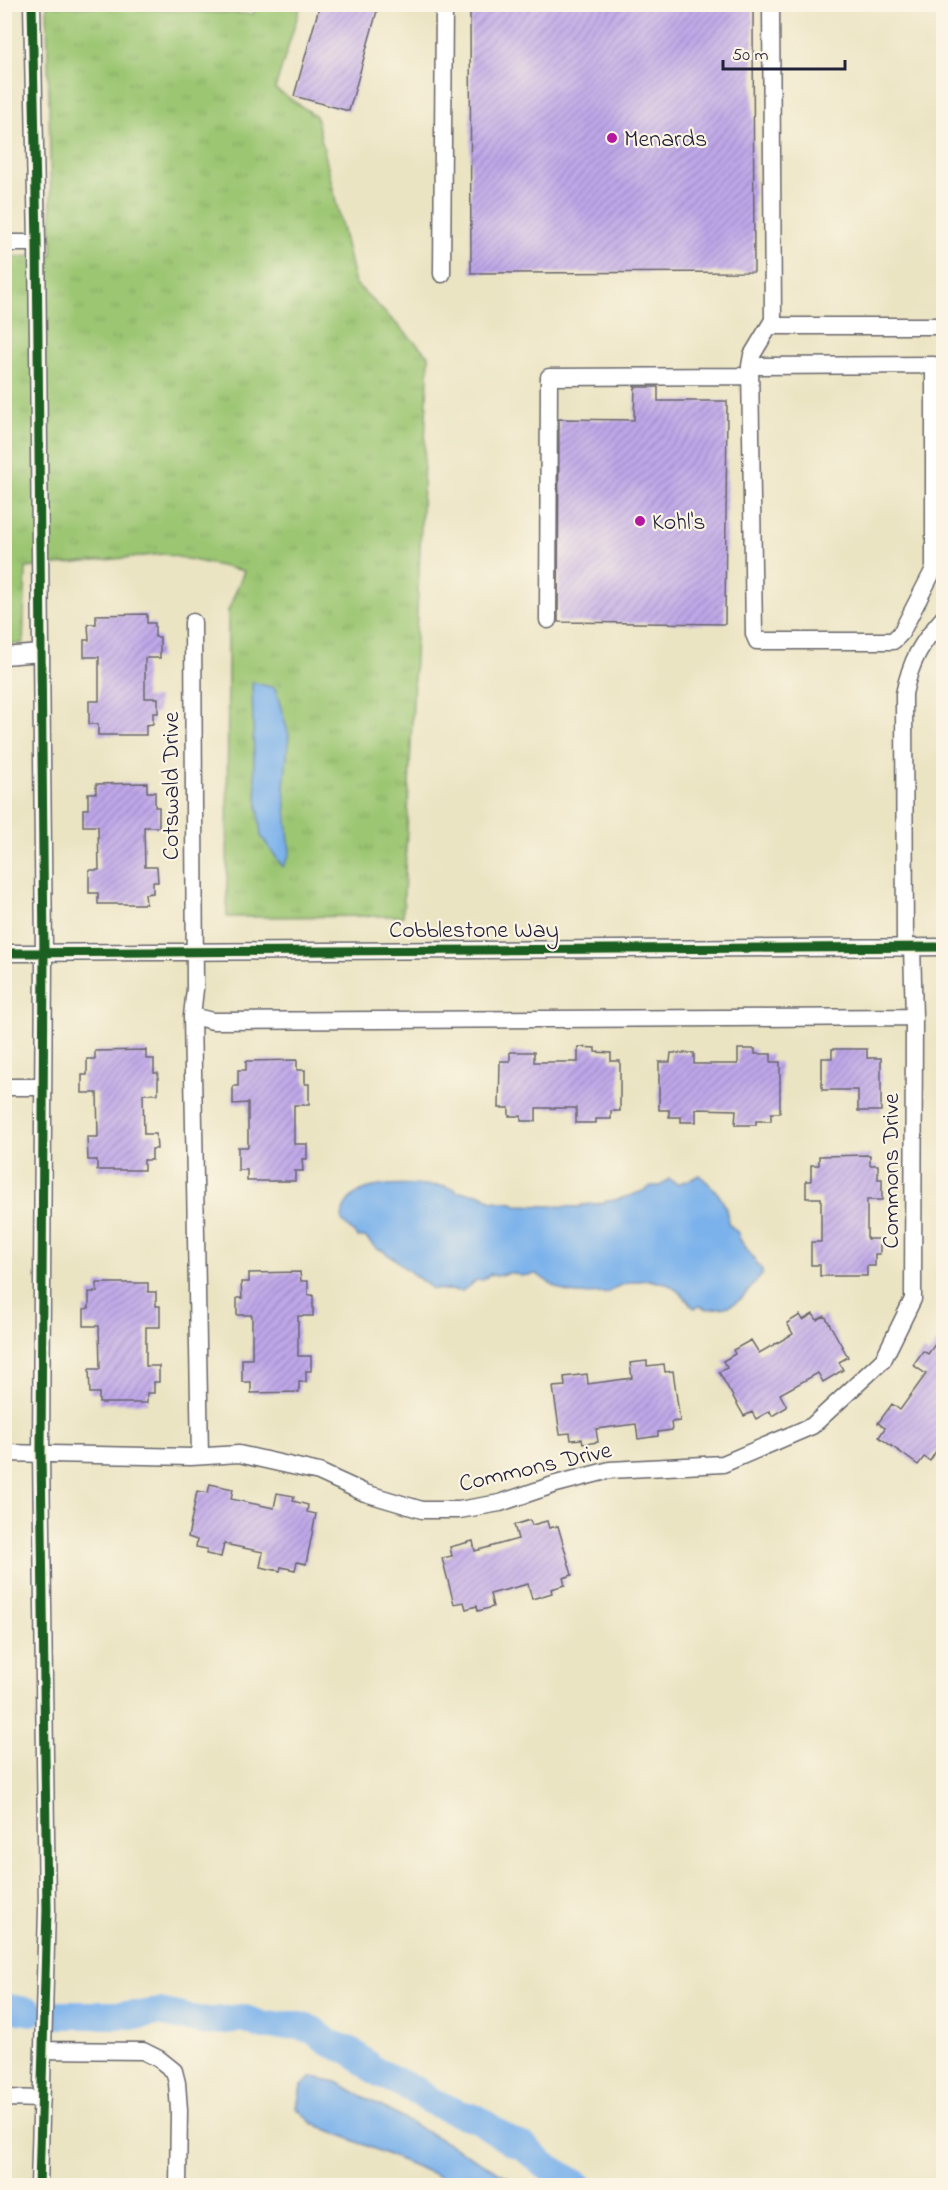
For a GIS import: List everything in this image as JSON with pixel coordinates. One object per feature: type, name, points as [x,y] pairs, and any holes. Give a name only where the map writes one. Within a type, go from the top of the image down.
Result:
[{"type":"street","points":[[32,4],[37,243],[44,953],[40,1453],[47,1910],[39,2186]]},
{"type":"street","points":[[442,274],[444,4]]},
{"type":"street","points":[[548,620],[549,377],[750,371],[939,365],[939,460],[934,569],[901,633],[893,641],[757,641],[754,634],[750,371],[752,355],[773,320],[771,4]]},
{"type":"street","points":[[4,243],[37,243]]},
{"type":"street","points":[[771,326],[944,326]]},
{"type":"street","name":"Commons Drive","points":[[4,1454],[200,1456],[239,1454],[320,1473],[365,1493],[422,1510],[459,1510],[500,1503],[556,1484],[610,1470],[723,1464],[812,1426],[883,1360],[913,1299],[914,1017],[908,947],[904,694],[909,671],[924,639],[944,617]]},
{"type":"street","name":"Cotswald Drive","points":[[193,622],[195,950]]},
{"type":"street","points":[[4,656],[41,653]]},
{"type":"street","name":"Cobblestone Way","points":[[4,953],[944,947]]},
{"type":"street","points":[[195,950],[192,1016],[200,1456]]},
{"type":"street","points":[[192,1016],[213,1021],[914,1017]]},
{"type":"street","points":[[4,1087],[43,1087]]},
{"type":"street","points":[[43,2050],[143,2051],[159,2059],[174,2071],[179,2110],[178,2186]]},
{"type":"street","points":[[4,2098],[42,2099]]},
{"type":"green space","points":[[47,5],[253,14],[256,5],[301,5],[275,89],[316,116],[355,283],[429,356],[403,916],[227,917],[228,611],[244,571],[164,554],[26,568],[23,643],[5,645],[4,257],[52,256]]},
{"type":"water","points":[[252,682],[275,688],[289,735],[284,786],[290,854],[283,867],[261,836],[254,767]]},
{"type":"water","points":[[699,1175],[720,1196],[726,1208],[728,1223],[739,1234],[739,1238],[762,1270],[762,1275],[743,1296],[726,1307],[694,1308],[672,1287],[651,1280],[622,1285],[608,1293],[578,1294],[563,1291],[537,1274],[520,1276],[508,1273],[498,1276],[490,1274],[462,1291],[432,1289],[394,1258],[378,1250],[365,1237],[358,1237],[342,1221],[345,1206],[354,1195],[382,1186],[399,1184],[445,1186],[458,1192],[481,1194],[492,1201],[516,1205],[580,1207],[630,1196],[651,1186],[660,1186],[669,1179],[677,1184]]},
{"type":"water","points":[[312,2077],[337,2082],[508,2177],[517,2185],[460,2185],[312,2123],[297,2108],[301,2086]]},
{"type":"building","points":[[320,4],[379,4],[349,111],[294,96]]},
{"type":"building","name":"Menards","points":[[470,4],[753,4],[754,272],[471,273]]},
{"type":"building","name":"Kohl's","points":[[635,387],[658,387],[658,401],[727,401],[725,624],[558,622],[559,419],[634,420]]},
{"type":"building","points":[[147,614],[147,623],[155,623],[155,637],[160,637],[160,658],[145,658],[145,698],[158,698],[158,713],[153,713],[153,724],[146,725],[146,735],[98,735],[98,724],[89,724],[89,701],[99,701],[99,657],[84,657],[84,640],[89,640],[88,624],[96,624],[96,615]]},
{"type":"building","points":[[147,783],[147,792],[155,792],[155,807],[159,807],[159,827],[144,827],[145,867],[157,867],[158,882],[153,882],[153,893],[145,894],[146,904],[98,904],[98,893],[89,893],[89,870],[99,870],[98,826],[83,826],[83,809],[88,809],[88,793],[96,793],[96,784]]},
{"type":"building","points":[[578,1047],[595,1048],[595,1052],[611,1053],[611,1061],[620,1061],[620,1111],[611,1111],[611,1119],[596,1119],[596,1123],[576,1123],[576,1108],[536,1108],[536,1121],[521,1121],[521,1116],[509,1116],[509,1108],[499,1108],[500,1061],[510,1061],[510,1052],[534,1052],[534,1062],[578,1062]]},
{"type":"building","points":[[738,1049],[755,1049],[755,1054],[771,1054],[771,1062],[780,1062],[780,1113],[771,1113],[771,1121],[756,1121],[756,1125],[735,1125],[736,1110],[696,1109],[696,1122],[681,1122],[681,1117],[669,1117],[669,1110],[659,1110],[659,1062],[670,1062],[671,1053],[694,1053],[694,1064],[738,1064]]},
{"type":"building","points":[[832,1049],[867,1049],[867,1058],[881,1058],[881,1111],[858,1111],[858,1090],[822,1090],[822,1058],[832,1058]]},
{"type":"building","points":[[146,1050],[146,1059],[154,1059],[154,1073],[158,1073],[158,1094],[143,1094],[144,1134],[156,1134],[157,1149],[152,1149],[152,1160],[144,1160],[144,1170],[97,1170],[97,1160],[88,1160],[87,1137],[98,1137],[97,1093],[82,1093],[82,1075],[87,1075],[87,1059],[95,1059],[95,1051]]},
{"type":"building","points":[[297,1060],[297,1070],[305,1070],[305,1084],[309,1084],[309,1105],[294,1105],[294,1144],[307,1144],[307,1159],[302,1159],[303,1171],[295,1171],[295,1181],[247,1181],[247,1170],[238,1170],[238,1147],[248,1147],[248,1103],[233,1104],[233,1086],[238,1086],[238,1070],[246,1070],[246,1061]]},
{"type":"building","points":[[870,1155],[870,1165],[878,1165],[878,1179],[882,1179],[882,1200],[867,1200],[867,1239],[880,1239],[880,1254],[875,1254],[875,1266],[867,1266],[867,1276],[820,1276],[820,1265],[811,1265],[811,1242],[821,1242],[821,1198],[806,1198],[806,1181],[811,1181],[811,1165],[819,1165],[819,1156]]},
{"type":"building","points":[[300,1272],[301,1281],[308,1281],[308,1295],[313,1295],[313,1316],[298,1316],[298,1356],[311,1356],[311,1371],[306,1371],[306,1382],[299,1382],[299,1392],[251,1393],[251,1382],[242,1382],[242,1359],[252,1359],[252,1315],[237,1315],[237,1298],[242,1298],[241,1282],[249,1282],[249,1273]]},
{"type":"building","points":[[97,1283],[148,1283],[148,1292],[156,1292],[156,1306],[160,1306],[160,1327],[146,1327],[146,1366],[159,1366],[159,1382],[154,1382],[154,1393],[147,1393],[147,1403],[99,1403],[99,1393],[90,1393],[89,1369],[100,1369],[99,1326],[84,1326],[84,1309],[89,1308],[89,1292],[97,1292]]},
{"type":"building","points":[[813,1314],[817,1320],[825,1316],[848,1357],[839,1362],[843,1370],[823,1382],[818,1373],[780,1394],[787,1407],[772,1416],[770,1411],[756,1419],[752,1412],[744,1416],[719,1372],[727,1368],[723,1361],[735,1354],[733,1350],[751,1340],[759,1353],[793,1334],[787,1323],[800,1315],[803,1320]]},
{"type":"building","points":[[944,1332],[944,1456],[936,1451],[930,1461],[924,1457],[918,1465],[879,1437],[885,1428],[878,1423],[892,1404],[900,1410],[926,1374],[913,1365],[923,1351],[928,1354]]},
{"type":"building","points":[[647,1361],[647,1366],[664,1364],[665,1372],[673,1371],[680,1421],[671,1422],[672,1430],[658,1432],[658,1436],[638,1439],[636,1424],[596,1429],[598,1442],[583,1444],[582,1439],[571,1440],[570,1433],[560,1434],[553,1387],[565,1386],[564,1377],[587,1374],[588,1384],[632,1378],[630,1363]]},
{"type":"building","points":[[210,1484],[233,1489],[231,1499],[274,1508],[277,1493],[294,1496],[293,1501],[308,1505],[307,1512],[316,1514],[306,1564],[297,1562],[295,1570],[281,1567],[280,1571],[260,1567],[263,1552],[224,1544],[221,1557],[206,1554],[207,1549],[196,1547],[197,1540],[188,1537],[197,1491],[208,1493]]},
{"type":"building","points":[[530,1520],[532,1525],[547,1521],[549,1528],[558,1526],[572,1575],[563,1578],[565,1585],[551,1589],[552,1593],[532,1599],[528,1584],[490,1594],[493,1607],[478,1611],[477,1606],[466,1609],[464,1602],[454,1604],[442,1558],[452,1556],[450,1547],[473,1541],[475,1551],[518,1539],[514,1525]]},
{"type":"waterway","points":[[4,2007],[31,2012]]},
{"type":"waterway","points":[[57,2015],[141,2015],[159,2012],[206,2022],[242,2018],[264,2026],[295,2025],[313,2030],[329,2043],[351,2051],[375,2071],[417,2091],[429,2100],[460,2114],[478,2119],[511,2142],[523,2146],[543,2164],[580,2186]]},
{"type":"cycle path","points":[[32,4],[37,243],[44,953],[41,1453],[47,1910],[39,2186]]},
{"type":"cycle path","points":[[4,953],[944,947]]},
{"type":"place","name":"Menards","points":[[612,138]]},
{"type":"place","name":"Kohl's","points":[[640,521]]}]
